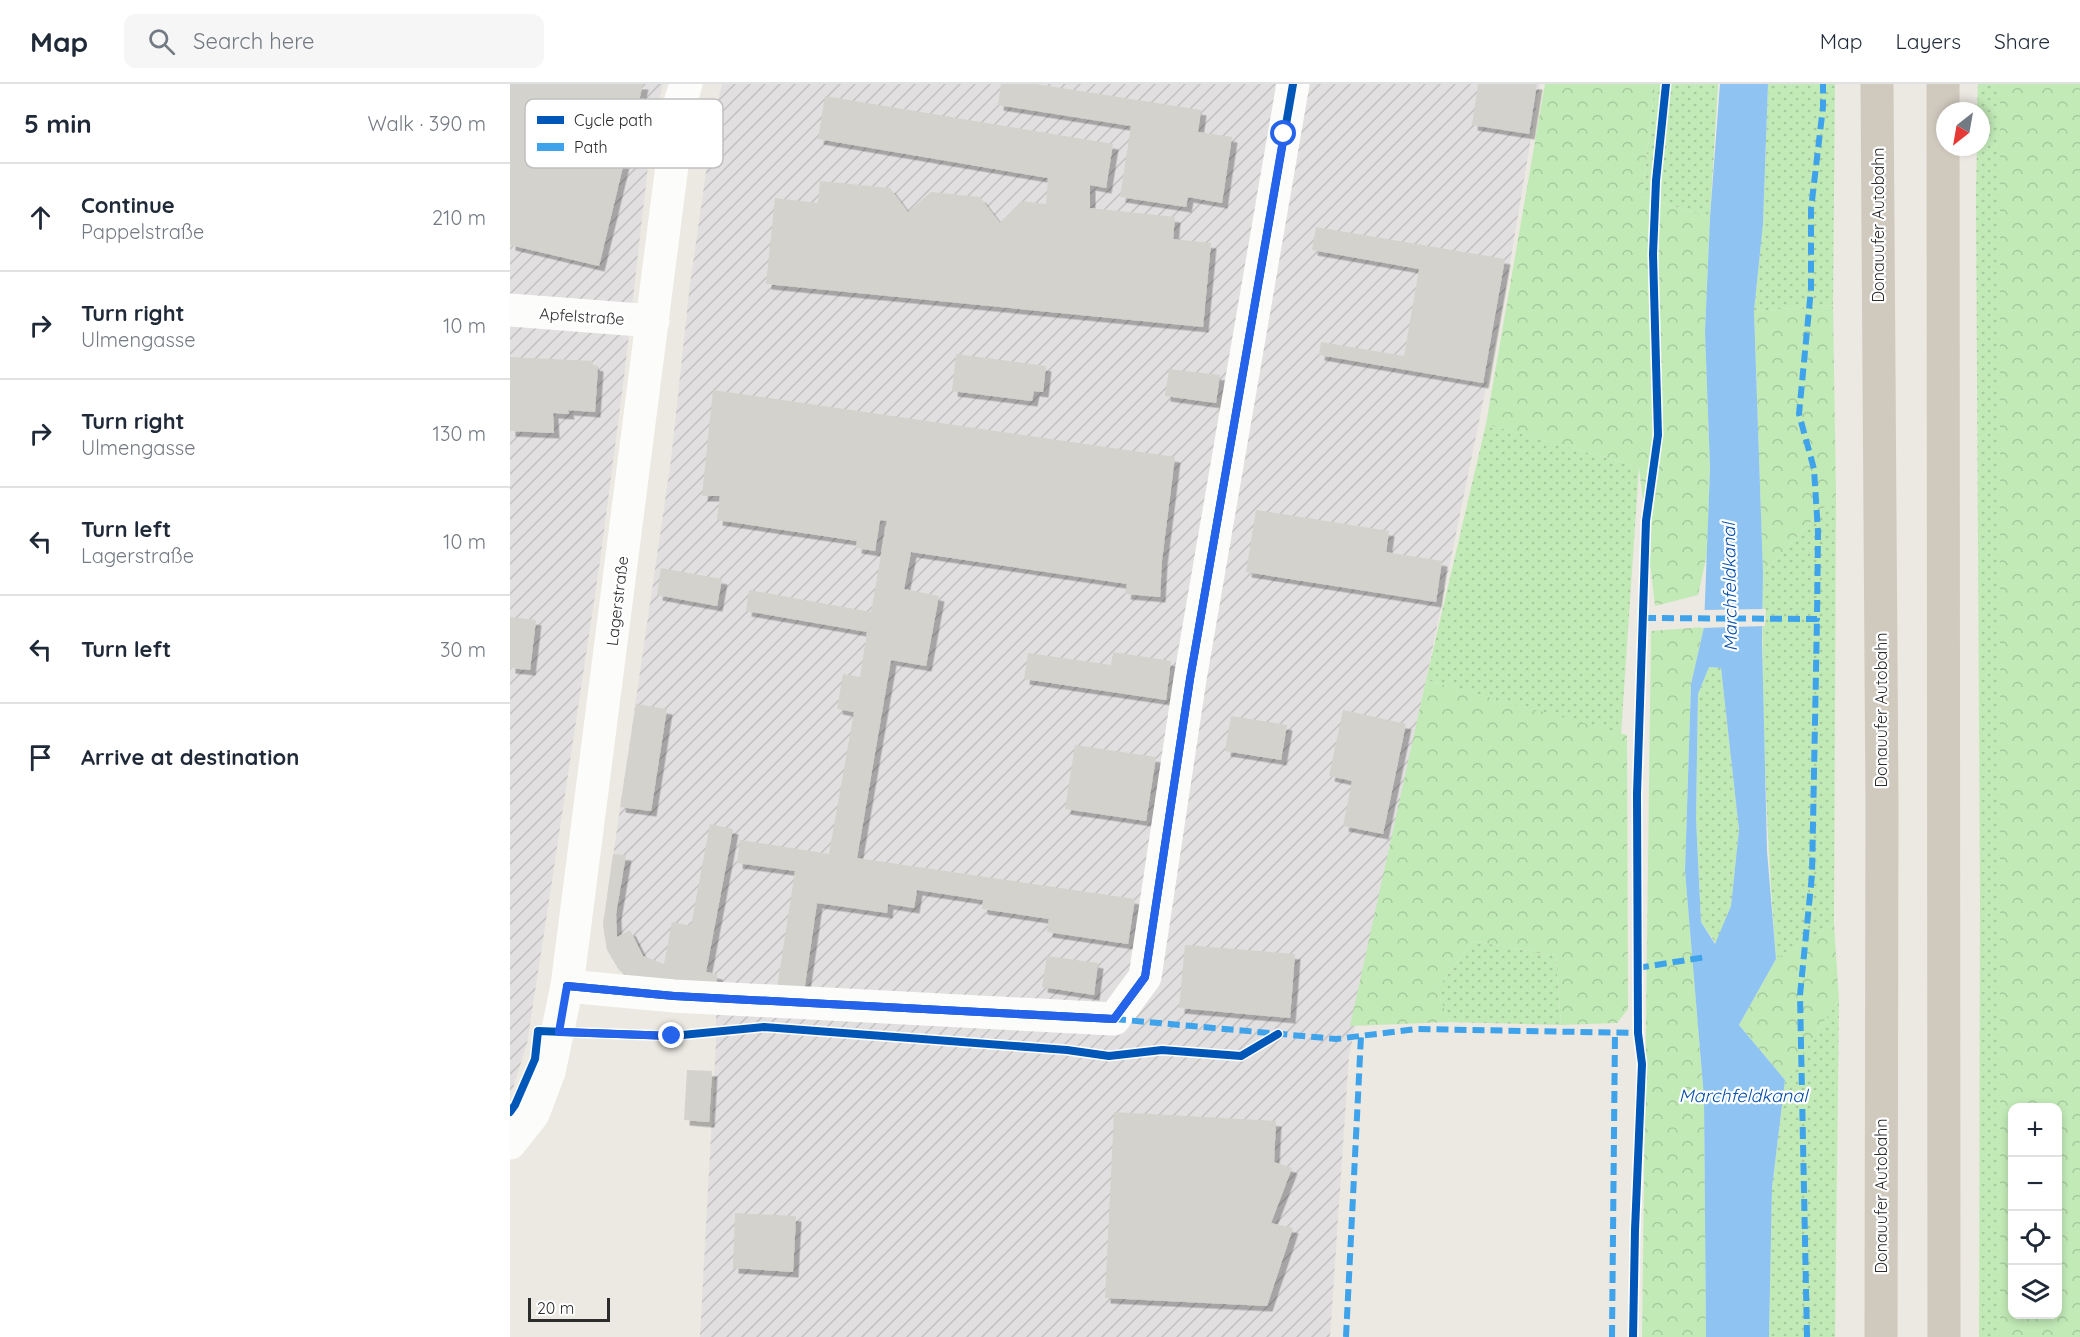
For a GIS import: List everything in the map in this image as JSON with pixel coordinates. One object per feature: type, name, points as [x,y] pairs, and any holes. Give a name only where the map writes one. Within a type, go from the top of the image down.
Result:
[{"type":"highway","name":"Donauufer Autobahn","points":[[1877,84],[1882,805],[1881,1337]]},
{"type":"highway","points":[[1943,84],[1944,1337]]},
{"type":"street","name":"Lagerstraße","points":[[681,99],[686,84]]},
{"type":"street","points":[[567,986],[674,996],[1114,1019],[1145,977],[1190,679],[1293,84]]},
{"type":"street","name":"Lagerstraße","points":[[510,1143],[533,1114],[549,1072],[567,986],[672,168]]},
{"type":"street","name":"Apfelstraße","points":[[510,310],[653,321]]},
{"type":"shaded area","points":[[510,84],[663,84],[659,99],[525,99],[525,168],[648,168],[600,561],[527,1043],[510,1092]]},
{"type":"shaded area","points":[[722,84],[1540,84],[1504,299],[1349,1056],[1330,1337],[700,1337],[716,1043],[716,989],[626,975],[619,970],[607,950],[603,925],[671,460],[690,284],[707,168],[723,168],[723,99],[718,99]]},
{"type":"green space","points":[[1545,84],[1655,84],[1642,197],[1710,217],[1705,332],[1710,468],[1707,554],[1698,595],[1655,606],[1639,467],[1486,424]]},
{"type":"green space","points":[[1655,84],[1718,84],[1710,217],[1642,197]]},
{"type":"green space","points":[[1768,84],[1835,84],[1833,305],[1754,311],[1763,224]]},
{"type":"green space","points":[[1978,84],[2000,84],[2000,1337],[1979,1337],[1980,899],[1976,194],[1977,156],[1990,156],[1990,102],[1977,102]]},
{"type":"green space","points":[[2000,84],[2080,84],[2080,1337],[2000,1337]]},
{"type":"green space","points":[[1833,305],[1836,495],[1763,573],[1754,311]]},
{"type":"green space","points":[[1486,424],[1639,467],[1621,734],[1426,680]]},
{"type":"green space","points":[[1836,495],[1834,924],[1776,959],[1765,766],[1763,573]]},
{"type":"green space","points":[[1704,627],[1691,684],[1685,871],[1704,1098],[1706,1337],[1642,1337],[1651,631]]},
{"type":"green space","points":[[1709,667],[1721,668],[1739,830],[1731,906],[1716,944],[1701,922],[1696,818],[1698,694]]},
{"type":"green space","points":[[1426,680],[1627,735],[1628,1009],[1617,1023],[1561,1025],[1556,956],[1473,941],[1436,990],[1450,1022],[1350,1026]]},
{"type":"green space","points":[[1834,924],[1839,999],[1785,1080],[1739,1025],[1776,959]]},
{"type":"green space","points":[[1473,941],[1556,956],[1561,1025],[1450,1022],[1436,990]]},
{"type":"green space","points":[[1839,999],[1835,1337],[1769,1337],[1772,1188],[1785,1080]]},
{"type":"water","name":"Marchfeldkanal","points":[[1720,84],[1768,84],[1763,224],[1754,311],[1763,573],[1762,640],[1767,851],[1776,959],[1739,1025],[1785,1080],[1772,1188],[1769,1337],[1706,1337],[1704,1098],[1685,871],[1691,684],[1704,627],[1710,468],[1705,332],[1710,217]],"holes":[[[1709,667],[1721,668],[1739,830],[1731,906],[1715,944],[1701,922],[1696,818],[1698,694]]]},
{"type":"pier","points":[[1766,609],[1765,626],[1701,628],[1702,610]]},
{"type":"building","points":[[510,84],[643,84],[639,99],[525,99],[525,168],[623,168],[599,266],[510,245]]},
{"type":"building","points":[[1001,84],[1036,84],[1201,110],[1198,132],[1232,137],[1222,203],[1188,197],[1186,207],[1120,197],[1131,126],[998,105]]},
{"type":"building","points":[[1478,84],[1537,84],[1529,134],[1472,125]]},
{"type":"building","points":[[825,96],[1113,144],[1106,188],[1090,185],[1090,208],[1175,217],[1173,239],[1211,243],[1203,327],[766,284],[775,198],[818,203],[820,181],[890,188],[908,212],[931,192],[980,197],[1000,223],[1022,201],[1046,204],[1048,178],[818,139]]},
{"type":"building","points":[[1316,227],[1505,259],[1483,383],[1319,355],[1321,342],[1404,356],[1419,269],[1312,250]]},
{"type":"building","points":[[956,354],[1046,366],[1043,392],[1034,391],[1032,401],[952,391]]},
{"type":"building","points":[[510,357],[592,361],[593,365],[598,366],[595,412],[568,410],[569,414],[553,413],[554,433],[510,431]]},
{"type":"building","points":[[1169,369],[1220,375],[1216,403],[1165,396]]},
{"type":"building","points":[[713,390],[1175,457],[1162,560],[1160,597],[1125,594],[1127,584],[911,552],[904,589],[939,596],[926,666],[891,660],[857,858],[1135,899],[1128,944],[1047,932],[1049,919],[982,909],[983,900],[917,890],[914,908],[888,904],[887,913],[817,903],[804,992],[777,988],[795,871],[737,863],[740,840],[829,854],[854,712],[837,709],[843,674],[860,677],[867,632],[746,611],[749,590],[871,612],[887,521],[880,520],[875,551],[856,548],[857,541],[717,520],[720,496],[702,496]]},
{"type":"building","points":[[1256,510],[1389,531],[1386,552],[1442,561],[1436,602],[1246,572]]},
{"type":"building","points":[[661,568],[722,579],[717,606],[657,595]]},
{"type":"building","points":[[510,617],[536,620],[530,670],[510,668]]},
{"type":"building","points":[[1113,652],[1171,661],[1166,700],[1024,679],[1028,653],[1111,665]]},
{"type":"building","points":[[636,704],[667,709],[651,811],[620,807]]},
{"type":"building","points":[[1343,710],[1406,724],[1383,834],[1343,826],[1352,781],[1329,776]]},
{"type":"building","points":[[1231,716],[1287,725],[1281,760],[1225,751]]},
{"type":"building","points":[[1075,745],[1156,757],[1146,821],[1065,809]]},
{"type":"building","points":[[710,824],[733,829],[706,972],[717,974],[716,989],[641,982],[626,975],[619,970],[607,950],[603,925],[613,854],[626,855],[616,914],[617,937],[630,930],[643,956],[664,964],[672,922],[691,926]]},
{"type":"building","points":[[1185,945],[1295,954],[1290,1018],[1179,1008]]},
{"type":"building","points":[[1047,956],[1098,963],[1094,995],[1042,987]]},
{"type":"building","points":[[687,1070],[712,1071],[709,1122],[684,1120]]},
{"type":"building","points":[[1114,1112],[1276,1121],[1274,1162],[1292,1168],[1271,1223],[1293,1228],[1267,1306],[1105,1298]]},
{"type":"building","points":[[735,1213],[796,1216],[793,1272],[733,1268]]},
{"type":"marked path","points":[[1644,618],[1817,619],[1818,532],[1814,469],[1799,414],[1811,289],[1811,209],[1823,107],[1823,84]]},
{"type":"marked path","points":[[1807,1337],[1800,995],[1812,875],[1817,619]]},
{"type":"marked path","points":[[1637,968],[1706,957]]},
{"type":"marked path","points":[[1114,1019],[1336,1039],[1416,1029],[1638,1033]]},
{"type":"marked path","points":[[1612,1337],[1615,1032]]},
{"type":"marked path","points":[[1346,1337],[1361,1036]]},
{"type":"cycle path","points":[[567,986],[674,996],[1114,1019],[1145,977],[1190,679],[1293,84]]},
{"type":"cycle path","points":[[1633,1337],[1642,1064],[1638,1033],[1637,794],[1646,521],[1658,435],[1653,254],[1656,181],[1666,84]]},
{"type":"cycle path","points":[[510,1112],[535,1059],[538,1031],[672,1036],[764,1027],[1067,1050],[1109,1056],[1162,1050],[1241,1056],[1278,1034]]},
{"type":"route","points":[[672,1036],[559,1032],[567,986],[674,996],[1114,1019],[1145,977],[1190,679],[1284,134]]}]
